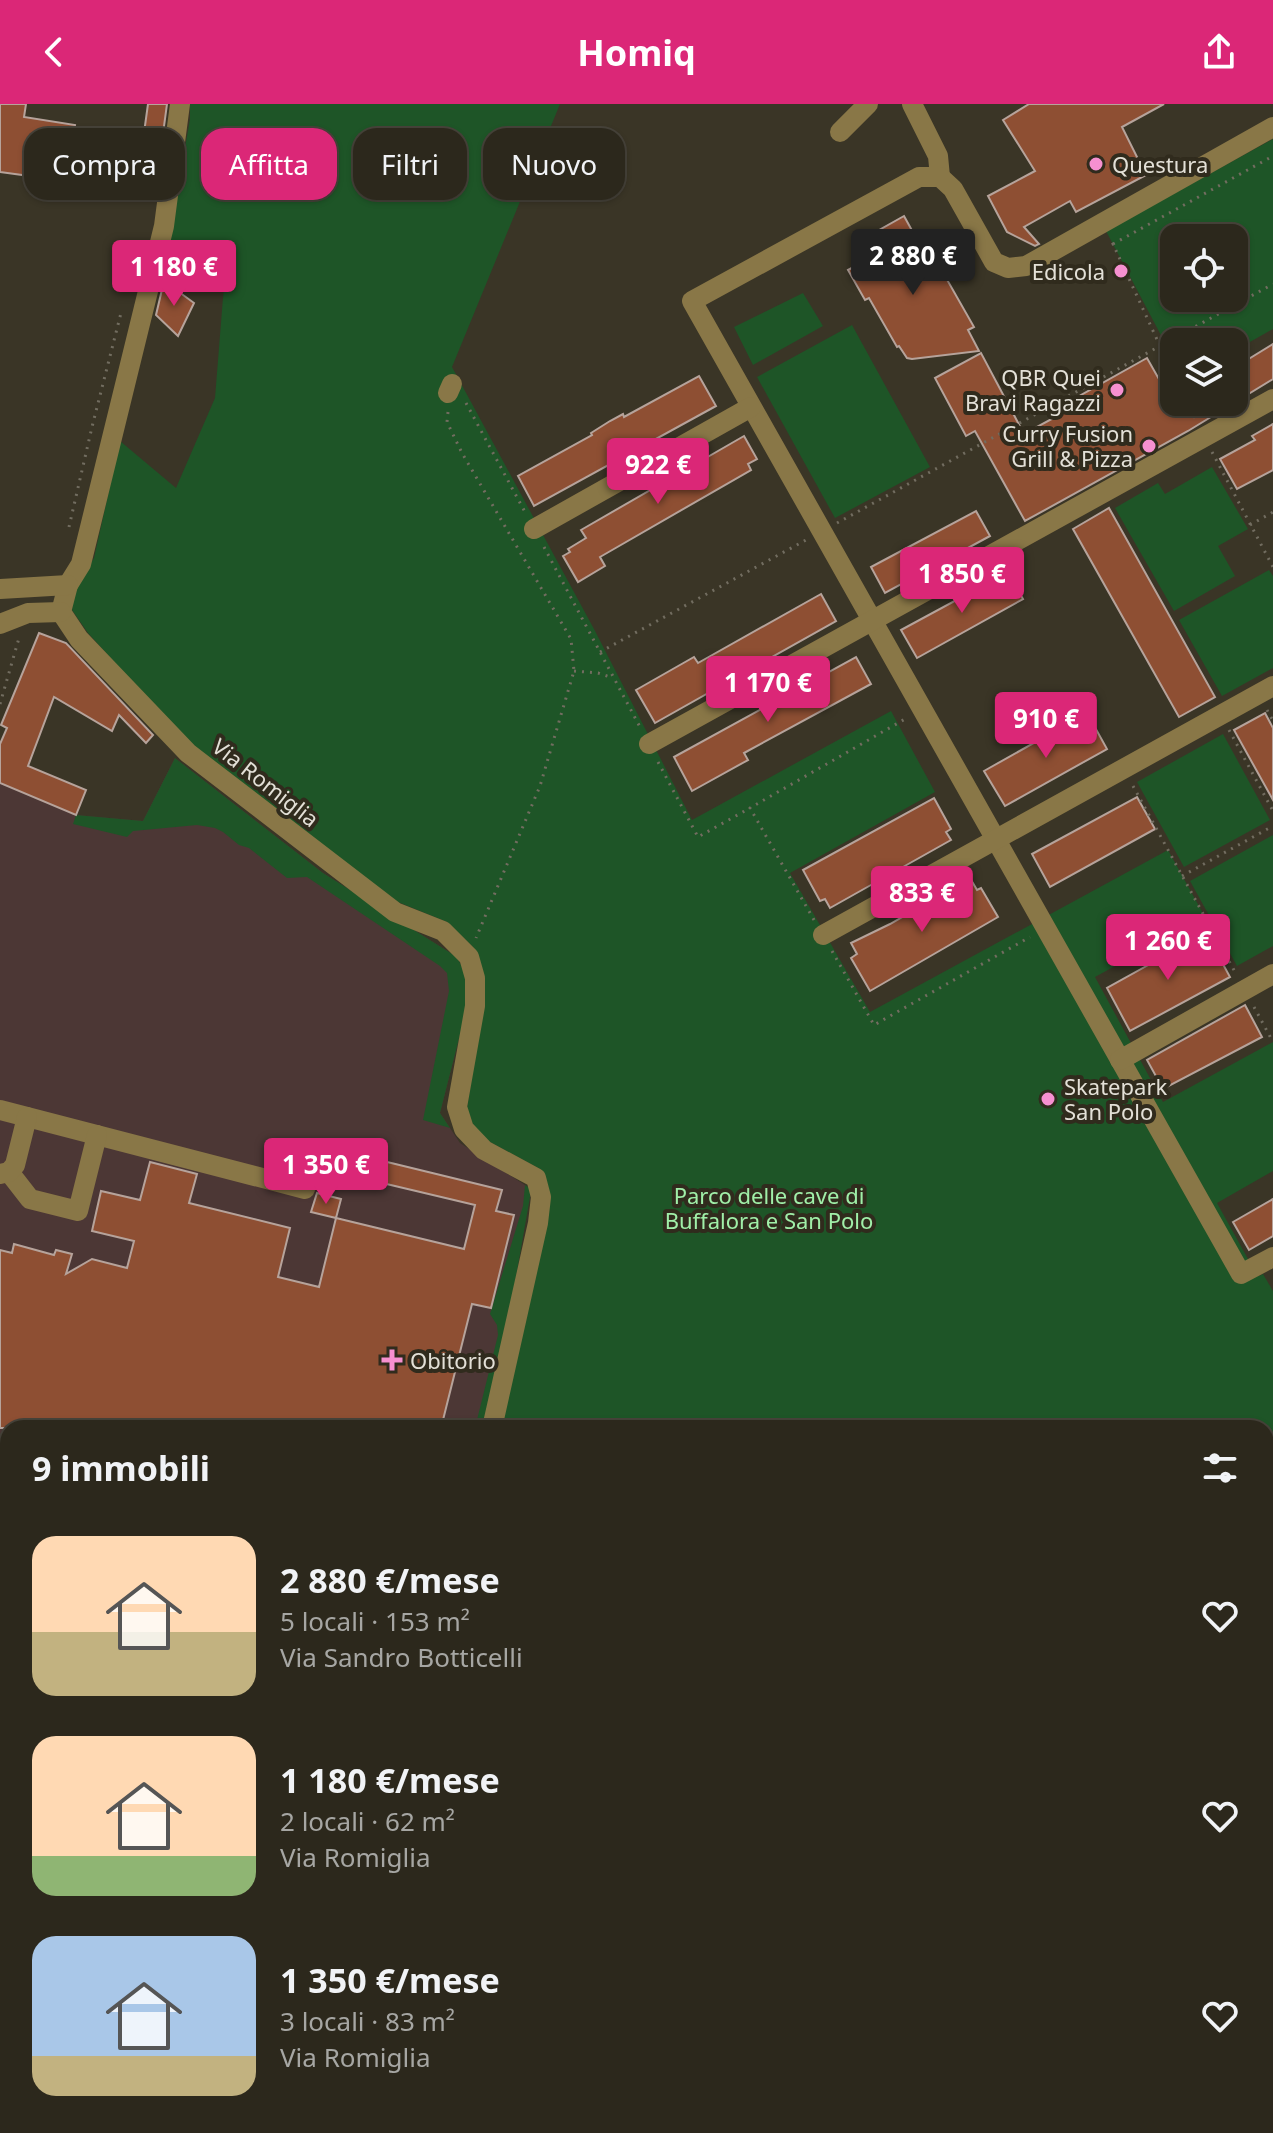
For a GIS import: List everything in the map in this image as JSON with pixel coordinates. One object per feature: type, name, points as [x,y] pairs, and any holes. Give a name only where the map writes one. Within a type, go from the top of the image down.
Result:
[{"type":"street","points":[[0,624],[28,613],[61,612],[68,585],[81,564],[164,226],[180,104]]},
{"type":"street","points":[[840,132],[868,104]]},
{"type":"street","points":[[912,104],[938,156],[940,177],[953,189],[994,262],[1008,268],[1026,266],[1273,127]]},
{"type":"street","points":[[940,177],[919,177],[692,301],[1241,1274],[1273,1257]]},
{"type":"street","points":[[649,744],[1273,399]]},
{"type":"street","points":[[534,529],[751,407]]},
{"type":"street","points":[[0,589],[68,585]]},
{"type":"street","name":"Via Romiglia","points":[[61,612],[79,639],[188,753],[395,912],[443,931],[469,957]]},
{"type":"street","points":[[823,935],[1273,686]]},
{"type":"street","points":[[469,957],[475,978],[475,1006],[457,1107],[464,1129],[484,1150],[536,1178],[541,1197],[538,1223],[494,1420]]},
{"type":"street","points":[[1120,1060],[1273,974]]},
{"type":"street","points":[[0,1110],[305,1189]]},
{"type":"street","points":[[27,1117],[15,1165],[5,1173],[30,1199],[78,1211],[97,1135]]},
{"type":"path","points":[[1111,245],[1273,156]]},
{"type":"path","points":[[600,652],[1160,346],[1102,224]]},
{"type":"path","points":[[1193,328],[1273,284]]},
{"type":"path","points":[[469,957],[540,786],[574,671],[571,639],[447,422],[454,390],[534,529],[698,837],[922,709]]},
{"type":"path","points":[[1194,416],[1273,567]]},
{"type":"path","points":[[1250,525],[1273,512]]},
{"type":"path","points":[[0,704],[22,631]]},
{"type":"path","points":[[574,671],[613,678]]},
{"type":"path","points":[[0,680],[7,682]]},
{"type":"path","points":[[1220,715],[1273,811]]},
{"type":"path","points":[[1124,769],[1273,1042]]},
{"type":"path","points":[[750,808],[874,1025],[1046,928]]},
{"type":"path","points":[[1182,876],[1273,826]]},
{"type":"shaded area","points":[[175,758],[323,873],[457,957],[467,1007],[440,1113],[460,1143],[531,1189],[486,1420],[0,1420],[0,783],[76,815],[143,821]]},
{"type":"green space","name":"Parco delle cave di Buffalora e San Polo","points":[[190,104],[560,104],[550,128],[483,128],[483,200],[521,200],[452,367],[594,629],[692,820],[891,711],[935,792],[790,873],[870,1012],[1168,850],[1205,917],[1095,977],[1163,1102],[1273,1042],[1273,1171],[1217,1203],[1253,1268],[1259,1276],[1263,1274],[1273,1291],[1273,1420],[500,1420],[540,1169],[488,1141],[473,1125],[467,1108],[483,1007],[484,979],[473,947],[447,922],[398,902],[193,749],[88,633],[72,610],[75,587],[94,558],[120,441],[176,488],[215,398],[226,260],[169,239],[176,200],[185,200],[185,148]]},
{"type":"green space","points":[[1273,139],[1273,329],[1248,343],[1248,328],[1160,328],[1160,333],[1106,231]]},
{"type":"green space","points":[[803,293],[823,326],[753,365],[734,327]]},
{"type":"green space","points":[[852,325],[930,467],[835,518],[757,377]]},
{"type":"green space","points":[[1212,467],[1248,529],[1218,546],[1235,576],[1174,611],[1115,508],[1158,483],[1165,494]]},
{"type":"green space","points":[[1269,570],[1273,576],[1273,668],[1222,696],[1179,620]]},
{"type":"green space","points":[[1223,734],[1270,820],[1184,867],[1137,782]]},
{"type":"green space","points":[[175,758],[323,873],[457,957],[465,973],[467,1007],[440,1113],[450,1128],[423,1120],[449,991],[447,973],[440,966],[307,877],[287,878],[249,848],[239,845],[215,828],[197,825],[133,831],[127,837],[73,824],[76,815],[143,821]]},
{"type":"green space","points":[[1273,835],[1273,946],[1237,966],[1190,881]]},
{"type":"green space","points":[[525,1185],[531,1189],[509,1317],[486,1420],[477,1420],[498,1335],[497,1325],[490,1314],[523,1206]]},
{"type":"building","points":[[0,104],[26,104],[24,117],[75,125],[75,128],[24,128],[24,175],[0,172]]},
{"type":"building","points":[[148,104],[167,104],[164,128],[145,128]]},
{"type":"building","name":"Questura","points":[[1029,104],[1164,104],[1122,127],[1146,175],[1076,212],[1070,201],[1024,227],[1039,244],[1035,246],[1007,232],[988,196],[1035,171],[1003,120]]},
{"type":"building","points":[[904,216],[931,265],[937,262],[974,327],[968,330],[979,351],[907,358],[897,347],[869,298],[865,300],[848,270],[883,251],[874,233]]},
{"type":"building","points":[[164,281],[194,303],[178,336],[156,315]]},
{"type":"building","points":[[1273,344],[1273,379],[1248,394],[1248,359]]},
{"type":"building","points":[[981,353],[1024,434],[1061,414],[1058,408],[1147,358],[1160,381],[1160,416],[1213,416],[1025,521],[975,431],[966,436],[935,378]]},
{"type":"building","points":[[699,376],[716,406],[534,506],[518,476],[592,435],[610,421],[623,414],[624,417]]},
{"type":"building","points":[[1273,424],[1273,470],[1237,489],[1220,459],[1255,440],[1252,436]]},
{"type":"building","points":[[744,436],[757,459],[748,464],[751,470],[600,557],[605,566],[578,582],[563,556],[570,552],[568,549],[586,538],[581,530]]},
{"type":"building","points":[[1109,508],[1215,697],[1179,717],[1073,529]]},
{"type":"building","points":[[976,511],[990,536],[885,593],[871,567]]},
{"type":"building","points":[[1008,572],[1023,599],[917,658],[901,630]]},
{"type":"building","points":[[821,594],[836,621],[655,723],[636,690],[694,657],[698,663]]},
{"type":"building","points":[[39,633],[66,643],[153,735],[146,743],[119,715],[112,731],[54,697],[28,766],[86,790],[76,815],[0,783],[0,744],[7,728],[1,725]]},
{"type":"building","points":[[856,657],[871,684],[744,753],[748,760],[692,791],[674,757]]},
{"type":"building","points":[[1087,713],[1107,749],[1005,806],[984,771]]},
{"type":"building","points":[[1265,713],[1273,728],[1273,800],[1234,730]]},
{"type":"building","points":[[1137,797],[1155,829],[1050,887],[1032,854]]},
{"type":"building","points":[[934,798],[951,829],[946,832],[951,840],[830,908],[825,899],[820,901],[803,870]]},
{"type":"building","points":[[970,878],[977,890],[981,888],[998,917],[870,991],[851,958],[857,954],[851,943]]},
{"type":"building","points":[[1206,933],[1230,977],[1130,1031],[1107,988]]},
{"type":"building","points":[[1245,1005],[1262,1037],[1163,1089],[1147,1060]]},
{"type":"building","points":[[342,1151],[502,1190],[496,1211],[514,1215],[491,1308],[472,1304],[443,1420],[0,1420],[0,1250],[12,1253],[14,1244],[54,1255],[56,1250],[72,1254],[66,1274],[92,1259],[127,1268],[134,1241],[92,1231],[101,1191],[140,1200],[150,1162],[197,1174],[189,1203],[290,1228],[278,1277],[319,1287],[336,1218],[464,1249],[475,1205],[336,1172]]},
{"type":"building","points":[[317,1193],[341,1199],[336,1218],[311,1212]]},
{"type":"building","points":[[1273,1199],[1273,1236],[1249,1250],[1233,1222]]},
{"type":"place","name":"Questura","points":[[1096,164]]},
{"type":"place","name":"Edicola","points":[[1121,271]]},
{"type":"place","name":"QBR Quei Bravi Ragazzi","points":[[1117,390]]},
{"type":"place","name":"Curry Fusion Grill & Pizza","points":[[1149,446]]},
{"type":"place","name":"Skatepark San Polo","points":[[1048,1099]]},
{"type":"place","name":"Obitorio","points":[[392,1360]]}]
